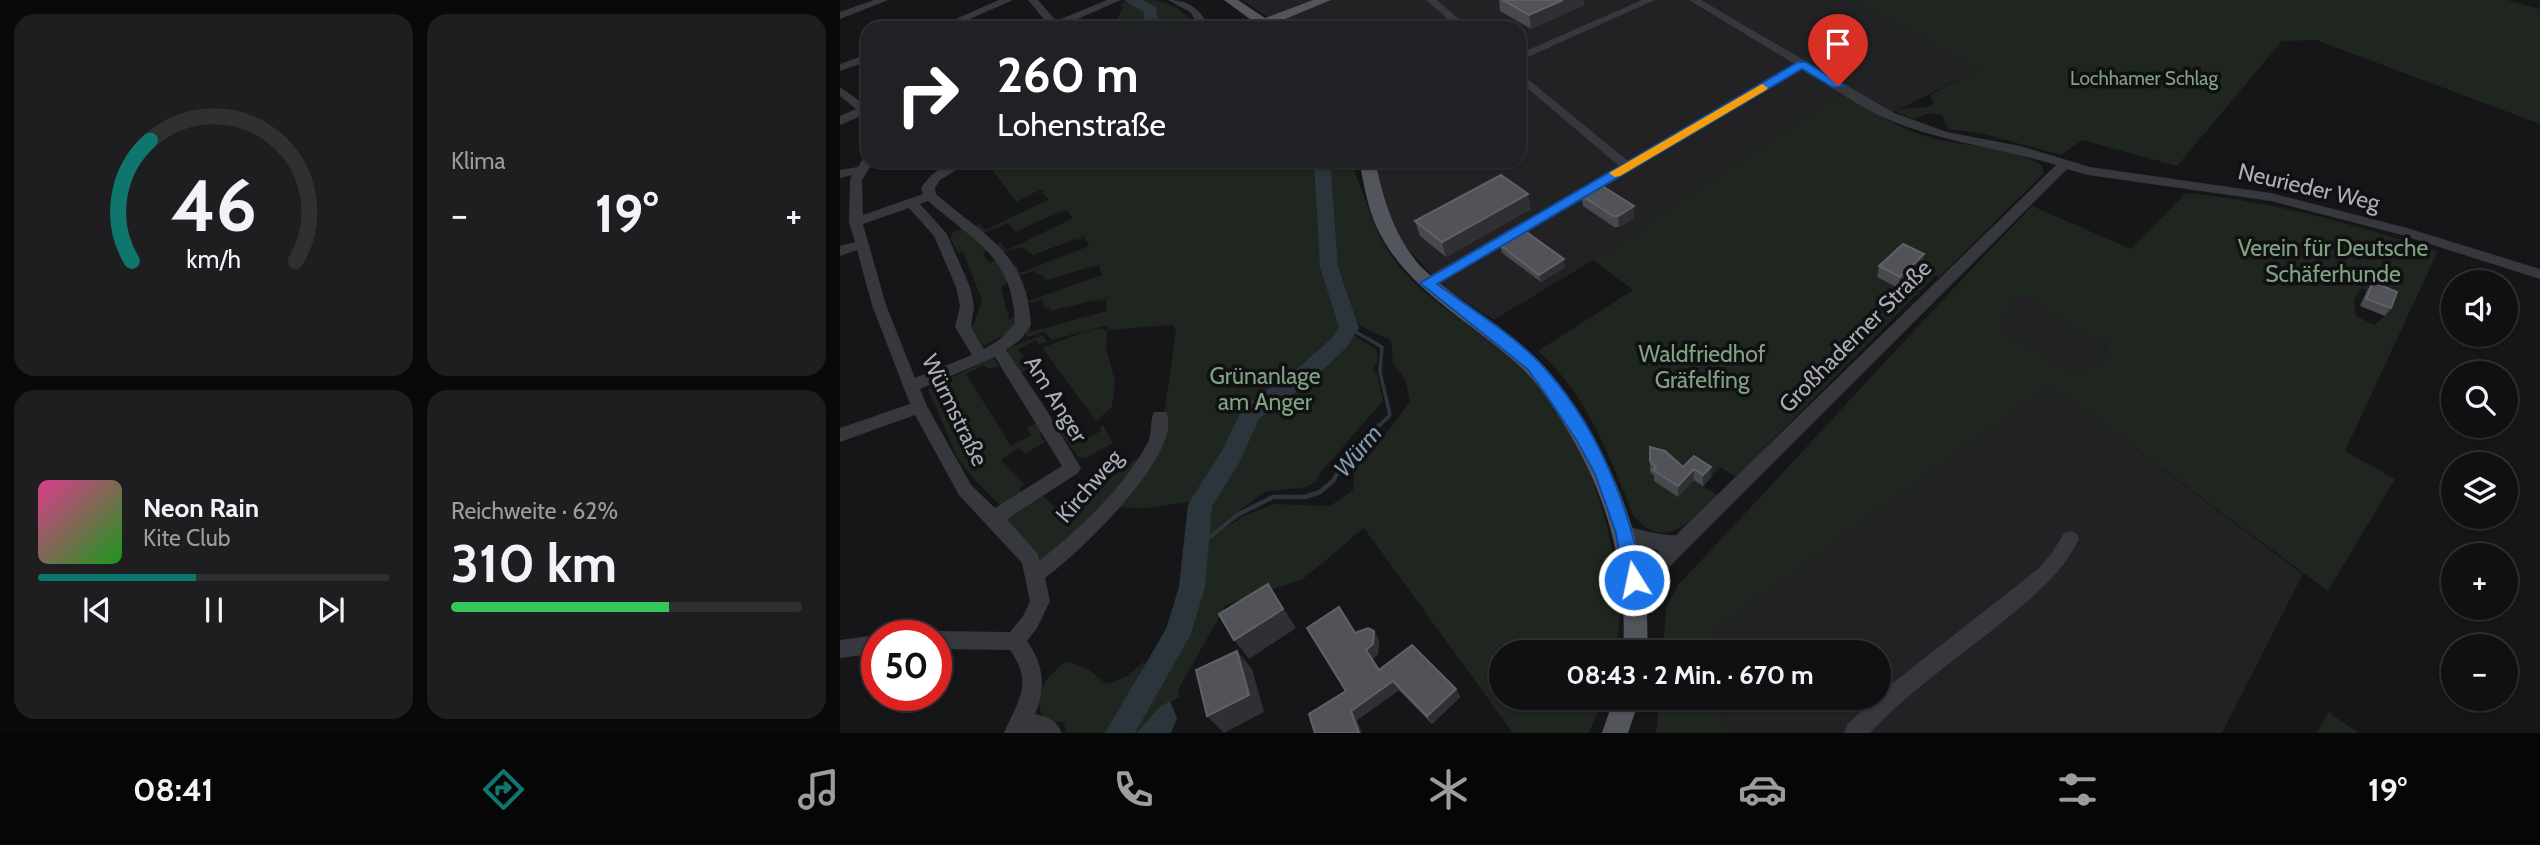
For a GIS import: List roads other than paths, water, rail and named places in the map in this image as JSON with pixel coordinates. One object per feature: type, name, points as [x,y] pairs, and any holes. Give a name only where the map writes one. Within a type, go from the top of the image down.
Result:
[{"type":"main road","points":[[1230,0],[1260,21]]},
{"type":"main road","points":[[1276,21],[1325,0]]},
{"type":"main road","points":[[1282,21],[1292,12]]},
{"type":"main road","points":[[1369,168],[1386,230],[1408,264],[1427,283],[1533,366],[1583,436],[1603,473],[1625,533],[1636,594],[1635,640]]},
{"type":"main road","points":[[1615,733],[1623,710]]},
{"type":"street","points":[[840,16],[883,0]]},
{"type":"street","points":[[957,21],[1008,0]]},
{"type":"street","points":[[1033,0],[1048,21]]},
{"type":"street","points":[[1064,21],[1116,0]]},
{"type":"street","points":[[1173,0],[1194,10],[1201,21]]},
{"type":"street","points":[[1432,0],[1456,21]]},
{"type":"street","points":[[1526,55],[1650,0]]},
{"type":"street","points":[[1694,0],[1908,124],[1944,135],[2016,149],[2063,165]]},
{"type":"street","points":[[840,68],[861,60]]},
{"type":"street","points":[[1427,283],[1802,65]]},
{"type":"street","points":[[1526,81],[1626,166]]},
{"type":"street","points":[[840,90],[861,105]]},
{"type":"street","points":[[840,121],[861,111]]},
{"type":"street","name":"Neurieder Weg","points":[[2063,165],[2088,171],[2271,197],[2402,231],[2540,274]]},
{"type":"street","name":"Großhaderner Straße","points":[[1636,594],[1652,572],[1681,542],[2063,165]]},
{"type":"street","points":[[840,174],[861,166]]},
{"type":"street","name":"Würmstraße","points":[[863,168],[854,189],[856,222],[880,305],[919,407],[960,482],[1030,559],[1035,574],[1040,601],[1030,622],[1015,641]]},
{"type":"street","points":[[856,222],[930,196],[929,188],[935,177],[952,168]]},
{"type":"street","name":"Am Anger","points":[[911,386],[1012,339],[1023,325],[1018,290],[1002,256],[970,226],[962,223],[930,196]]},
{"type":"street","name":"Am Anger","points":[[912,203],[940,234],[962,287],[967,306],[963,327],[988,352],[1072,468],[994,518]]},
{"type":"street","points":[[940,234],[962,223]]},
{"type":"street","points":[[840,251],[862,244]]},
{"type":"street","points":[[840,435],[919,407]]},
{"type":"street","name":"Kirchweg","points":[[1035,574],[1049,567],[1135,474],[1156,445],[1160,418]]},
{"type":"street","points":[[1625,533],[1652,543],[1667,545],[1681,542]]},
{"type":"street","points":[[1855,733],[1875,711],[2001,612],[2060,561],[2070,539]]},
{"type":"street","points":[[952,640],[1015,641],[1028,657],[1035,677],[1018,728],[1042,726],[1051,733]]},
{"type":"street","points":[[840,649],[861,646]]},
{"type":"waterway","name":"Würm","points":[[1131,0],[1151,10],[1152,21]]},
{"type":"waterway","name":"Würm","points":[[1119,733],[1178,634],[1192,587],[1200,504],[1231,456],[1251,413],[1304,375],[1339,343],[1349,328],[1329,267],[1322,168]]},
{"type":"waterway","name":"Würm","points":[[1349,328],[1382,347],[1380,372],[1390,415],[1378,427]]},
{"type":"waterway","name":"Würm","points":[[1196,548],[1237,515],[1273,497],[1305,497],[1320,492],[1333,481],[1346,458],[1379,425]]},
{"type":"park label","name":"Lochhamer Schlag","points":[[2144,78]]},
{"type":"park label","name":"Verein für Deutsche Schäferhunde","points":[[2333,261]]},
{"type":"park label","name":"Waldfriedhof Gräfelfing","points":[[1702,367]]},
{"type":"park label","name":"Grünanlage am Anger","points":[[1265,389]]}]
